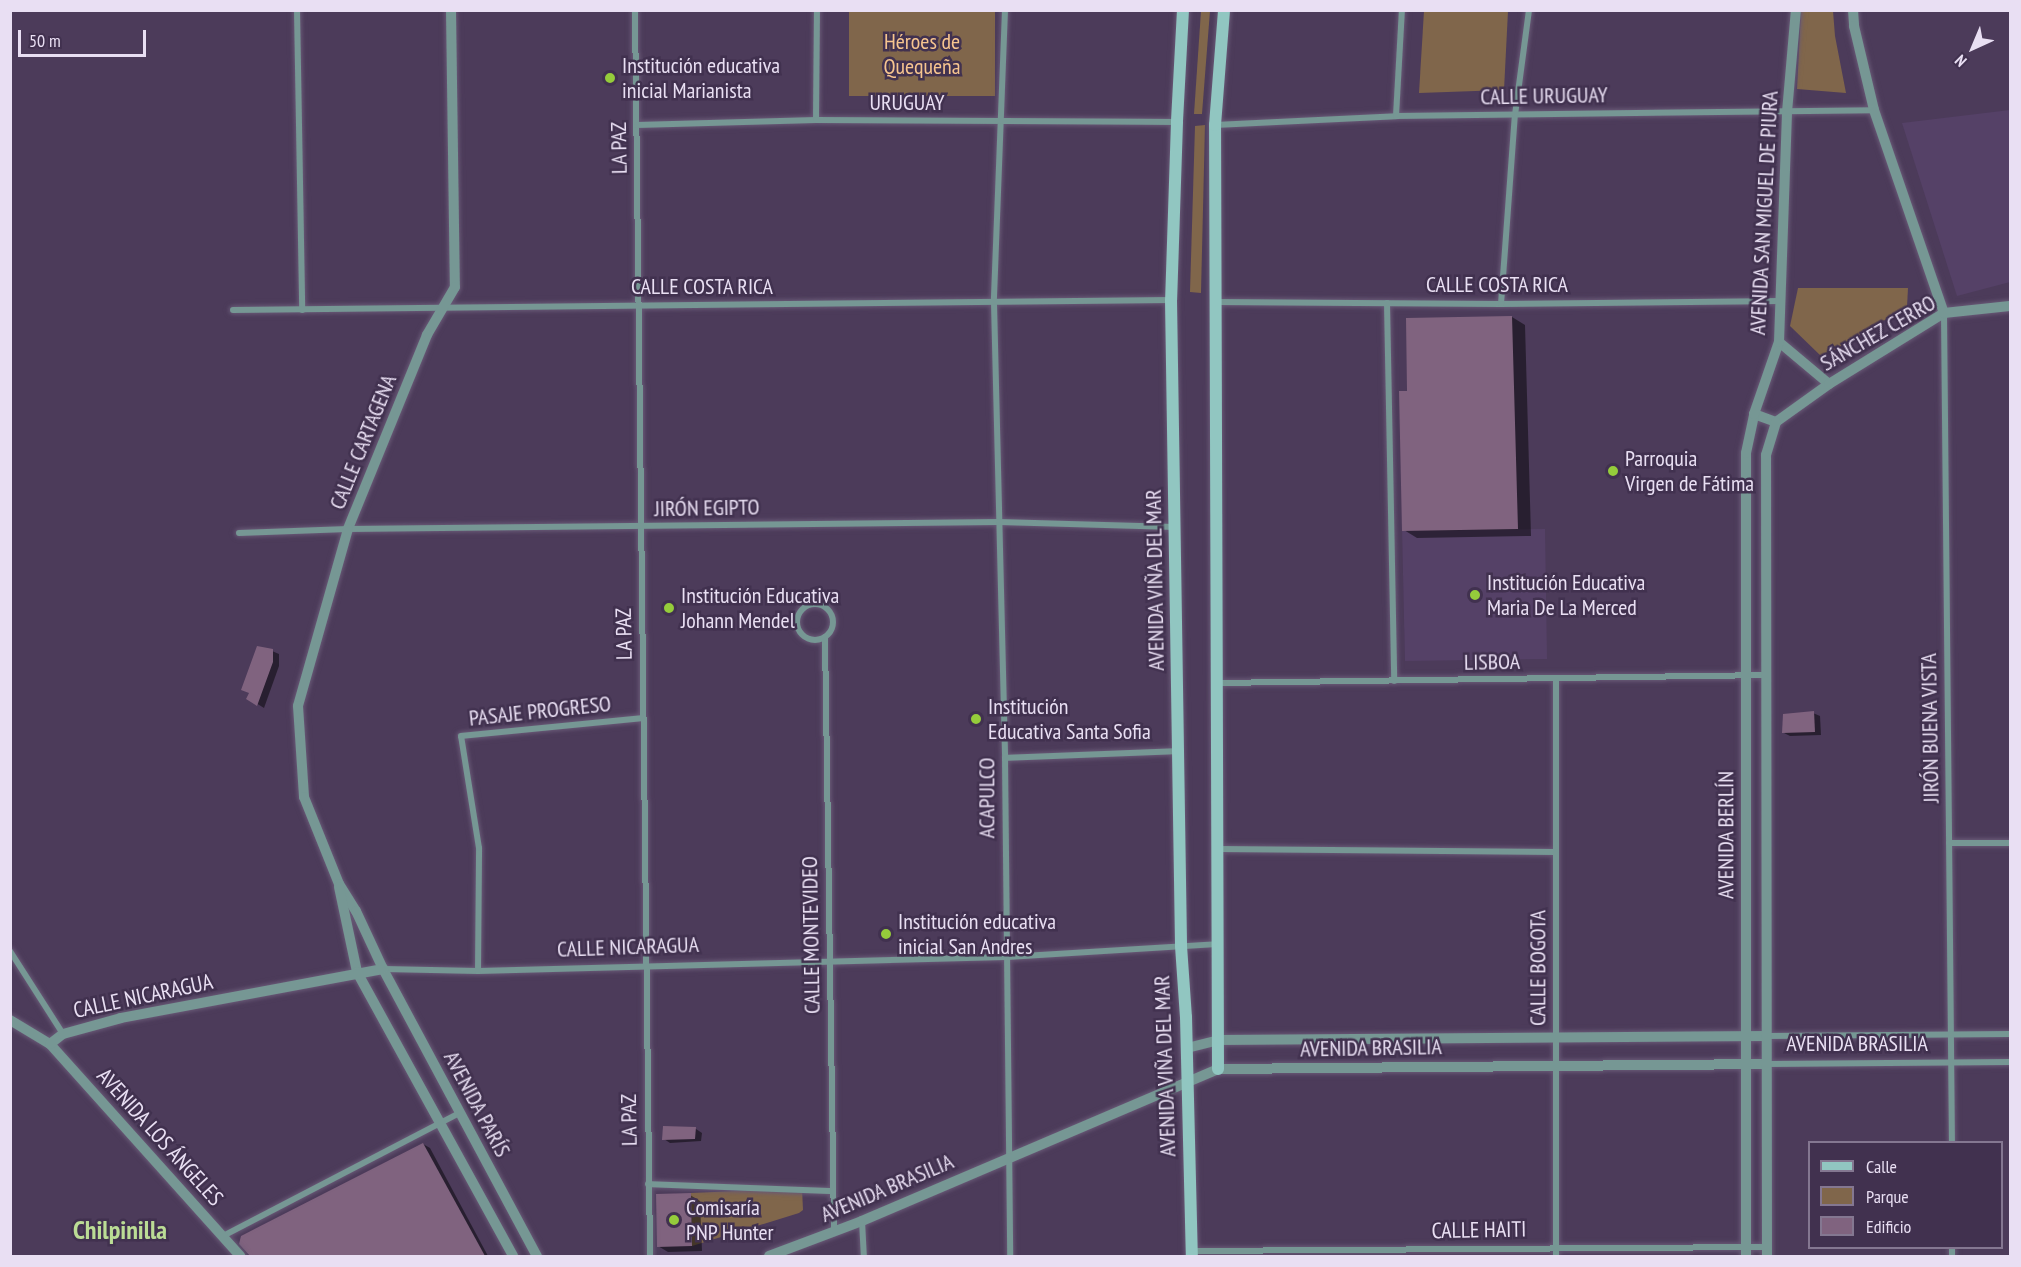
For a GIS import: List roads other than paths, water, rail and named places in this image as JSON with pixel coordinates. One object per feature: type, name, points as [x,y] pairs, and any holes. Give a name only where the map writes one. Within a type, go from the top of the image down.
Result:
[{"type":"main road","name":"AVENIDA VIÑA DEL MAR","points":[[1183,10],[1171,300],[1181,946],[1187,1048],[1192,1254]]},
{"type":"main road","points":[[1218,1069],[1215,124],[1224,10]]},
{"type":"street","points":[[297,10],[302,310]]},
{"type":"street","name":"CALLE CARTAGENA","points":[[383,969],[356,911],[339,884],[304,797],[298,706],[348,529],[427,335],[455,287],[450,10]]},
{"type":"street","name":"LA PAZ","points":[[635,10],[650,1257]]},
{"type":"street","points":[[816,120],[817,10]]},
{"type":"street","name":"ACAPULCO","points":[[1005,10],[1003,121],[994,303],[1005,758],[1006,957],[1011,1157],[1010,1257]]},
{"type":"street","points":[[1396,116],[1402,10]]},
{"type":"street","points":[[1502,304],[1515,115],[1528,10]]},
{"type":"street","name":"AVENIDA SAN MIGUEL DE PIURA","points":[[1755,414],[1779,342],[1787,112],[1796,10]]},
{"type":"street","points":[[1853,10],[1854,26],[1874,110],[1944,313]]},
{"type":"street","name":"CALLE URUGUAY","points":[[1215,124],[1396,116],[1874,110]]},
{"type":"street","name":"URUGUAY","points":[[637,125],[816,120],[1177,122]]},
{"type":"street","name":"CALLE COSTA RICA","points":[[233,310],[1171,300]]},
{"type":"street","name":"CALLE COSTA RICA","points":[[1215,302],[1502,304],[1779,301]]},
{"type":"street","points":[[1387,303],[1394,681]]},
{"type":"street","name":"SÁNCHEZ CERRO","points":[[1776,422],[1829,384],[1944,313],[2010,306]]},
{"type":"street","name":"JIRÓN BUENA VISTA","points":[[1944,313],[1952,1141]]},
{"type":"street","points":[[1779,342],[1829,384]]},
{"type":"street","points":[[1755,414],[1776,422]]},
{"type":"street","name":"AVENIDA BERLÍN","points":[[1746,1252],[1746,453],[1755,414]]},
{"type":"street","name":"AVENIDA BERLÍN","points":[[1768,1252],[1767,455],[1776,422]]},
{"type":"street","name":"JIRÓN EGIPTO","points":[[239,533],[348,529],[999,522],[1175,527]]},
{"type":"street","points":[[815,604],[822,606],[831,614],[832,627],[825,637],[813,640],[802,635],[797,624],[804,609],[815,604]]},
{"type":"street","name":"CALLE MONTEVIDEO","points":[[825,637],[834,1232]]},
{"type":"street","name":"LISBOA","points":[[1217,683],[1767,675]]},
{"type":"street","name":"CALLE BOGOTA","points":[[1556,679],[1556,1257]]},
{"type":"street","name":"PASAJE PROGRESO","points":[[478,971],[479,848],[461,736],[643,718]]},
{"type":"street","points":[[1005,758],[1178,751]]},
{"type":"street","points":[[1949,843],[2010,843]]},
{"type":"street","points":[[1217,849],[1556,852]]},
{"type":"street","name":"CALLE CARTAGENA","points":[[339,884],[357,972]]},
{"type":"street","name":"CALLE NICARAGUA","points":[[50,1044],[63,1034],[121,1018],[357,972],[383,969],[478,971],[1006,957],[1218,944]]},
{"type":"street","points":[[10,951],[63,1034]]},
{"type":"street","name":"AVENIDA PARÍS","points":[[383,969],[537,1257]]},
{"type":"street","name":"AVENIDA PARÍS","points":[[357,972],[513,1257]]},
{"type":"street","name":"AVENIDA LOS ÁNGELES","points":[[10,1020],[50,1044],[240,1257]]},
{"type":"street","name":"AVENIDA BRASILIA","points":[[1187,1048],[1218,1040],[2010,1034]]},
{"type":"street","name":"AVENIDA BRASILIA","points":[[770,1257],[861,1221],[1218,1069],[2010,1062]]},
{"type":"street","points":[[223,1236],[459,1113]]},
{"type":"street","points":[[648,1184],[833,1191]]},
{"type":"street","points":[[861,1221],[864,1257]]},
{"type":"street","name":"CALLE HAITI","points":[[1192,1254],[1371,1253],[1556,1248],[1768,1252]]},
{"type":"place","name":"Institución educativa inicial Marianista","points":[[610,78]]},
{"type":"place","name":"Parroquia Virgen de Fátima","points":[[1613,471]]},
{"type":"place","name":"Institución Educativa Maria De La Merced","points":[[1475,595]]},
{"type":"place","name":"Institución Educativa Johann Mendel","points":[[669,608]]},
{"type":"place","name":"Institución Educativa Santa Sofia","points":[[976,719]]},
{"type":"place","name":"Institución educativa inicial San Andres","points":[[886,934]]},
{"type":"place","name":"Comisaría PNP Hunter","points":[[674,1220]]},
{"type":"district","name":"Chilpinilla","points":[[120,1230]]},
{"type":"park label","name":"Héroes de Quequeña","points":[[922,54]]}]
